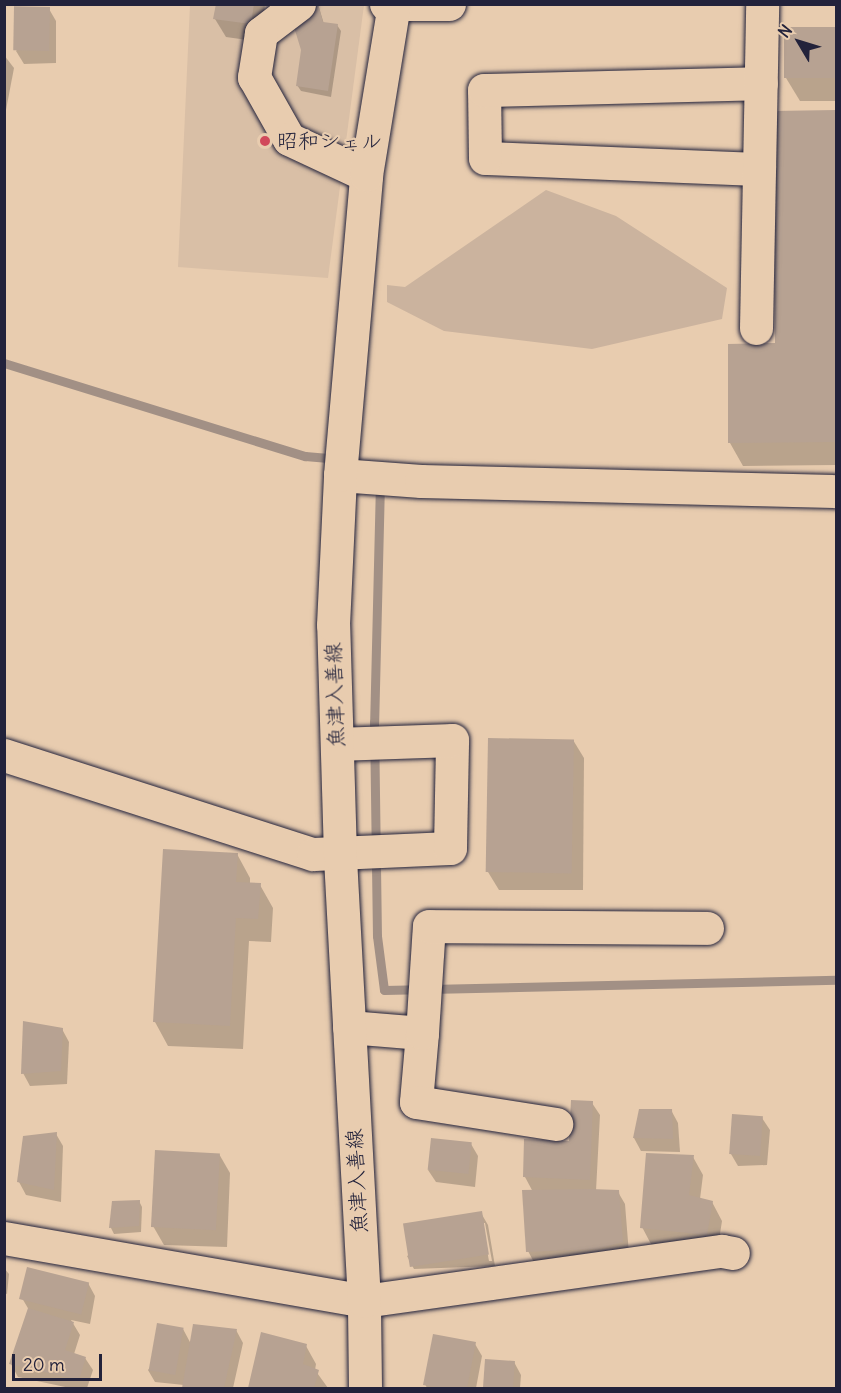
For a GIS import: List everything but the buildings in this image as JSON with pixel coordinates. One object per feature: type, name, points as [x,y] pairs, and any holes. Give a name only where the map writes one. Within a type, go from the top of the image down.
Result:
[{"type":"street","points":[[299,4],[261,33],[254,77],[289,139],[366,175]]},
{"type":"street","points":[[391,5],[449,4]]},
{"type":"street","points":[[756,328],[762,4]]},
{"type":"street","name":"魚津入善線","points":[[365,1389],[364,1301],[340,855],[333,625],[340,475],[366,175],[391,5]]},
{"type":"street","points":[[759,169],[484,158],[484,90],[761,83]]},
{"type":"street","points":[[340,475],[421,481],[837,491]]},
{"type":"street","points":[[4,755],[313,854],[340,855],[450,848],[452,740],[337,744]]},
{"type":"street","points":[[556,1125],[416,1102],[429,926],[707,928]]},
{"type":"street","points":[[349,1027],[422,1033]]},
{"type":"street","points":[[4,1238],[364,1301],[722,1251],[734,1253]]},
{"type":"shaded area","name":"昭和シェル","points":[[190,5],[364,5],[328,278],[178,267]]},
{"type":"shaded area","points":[[546,190],[616,216],[727,288],[722,319],[592,349],[444,331],[387,302],[387,285],[405,287]]},
{"type":"waterway","points":[[4,363],[305,456],[337,459]]},
{"type":"waterway","points":[[380,483],[374,722],[377,936],[384,990],[836,980]]},
{"type":"place","name":"昭和シェル","points":[[265,141]]}]
